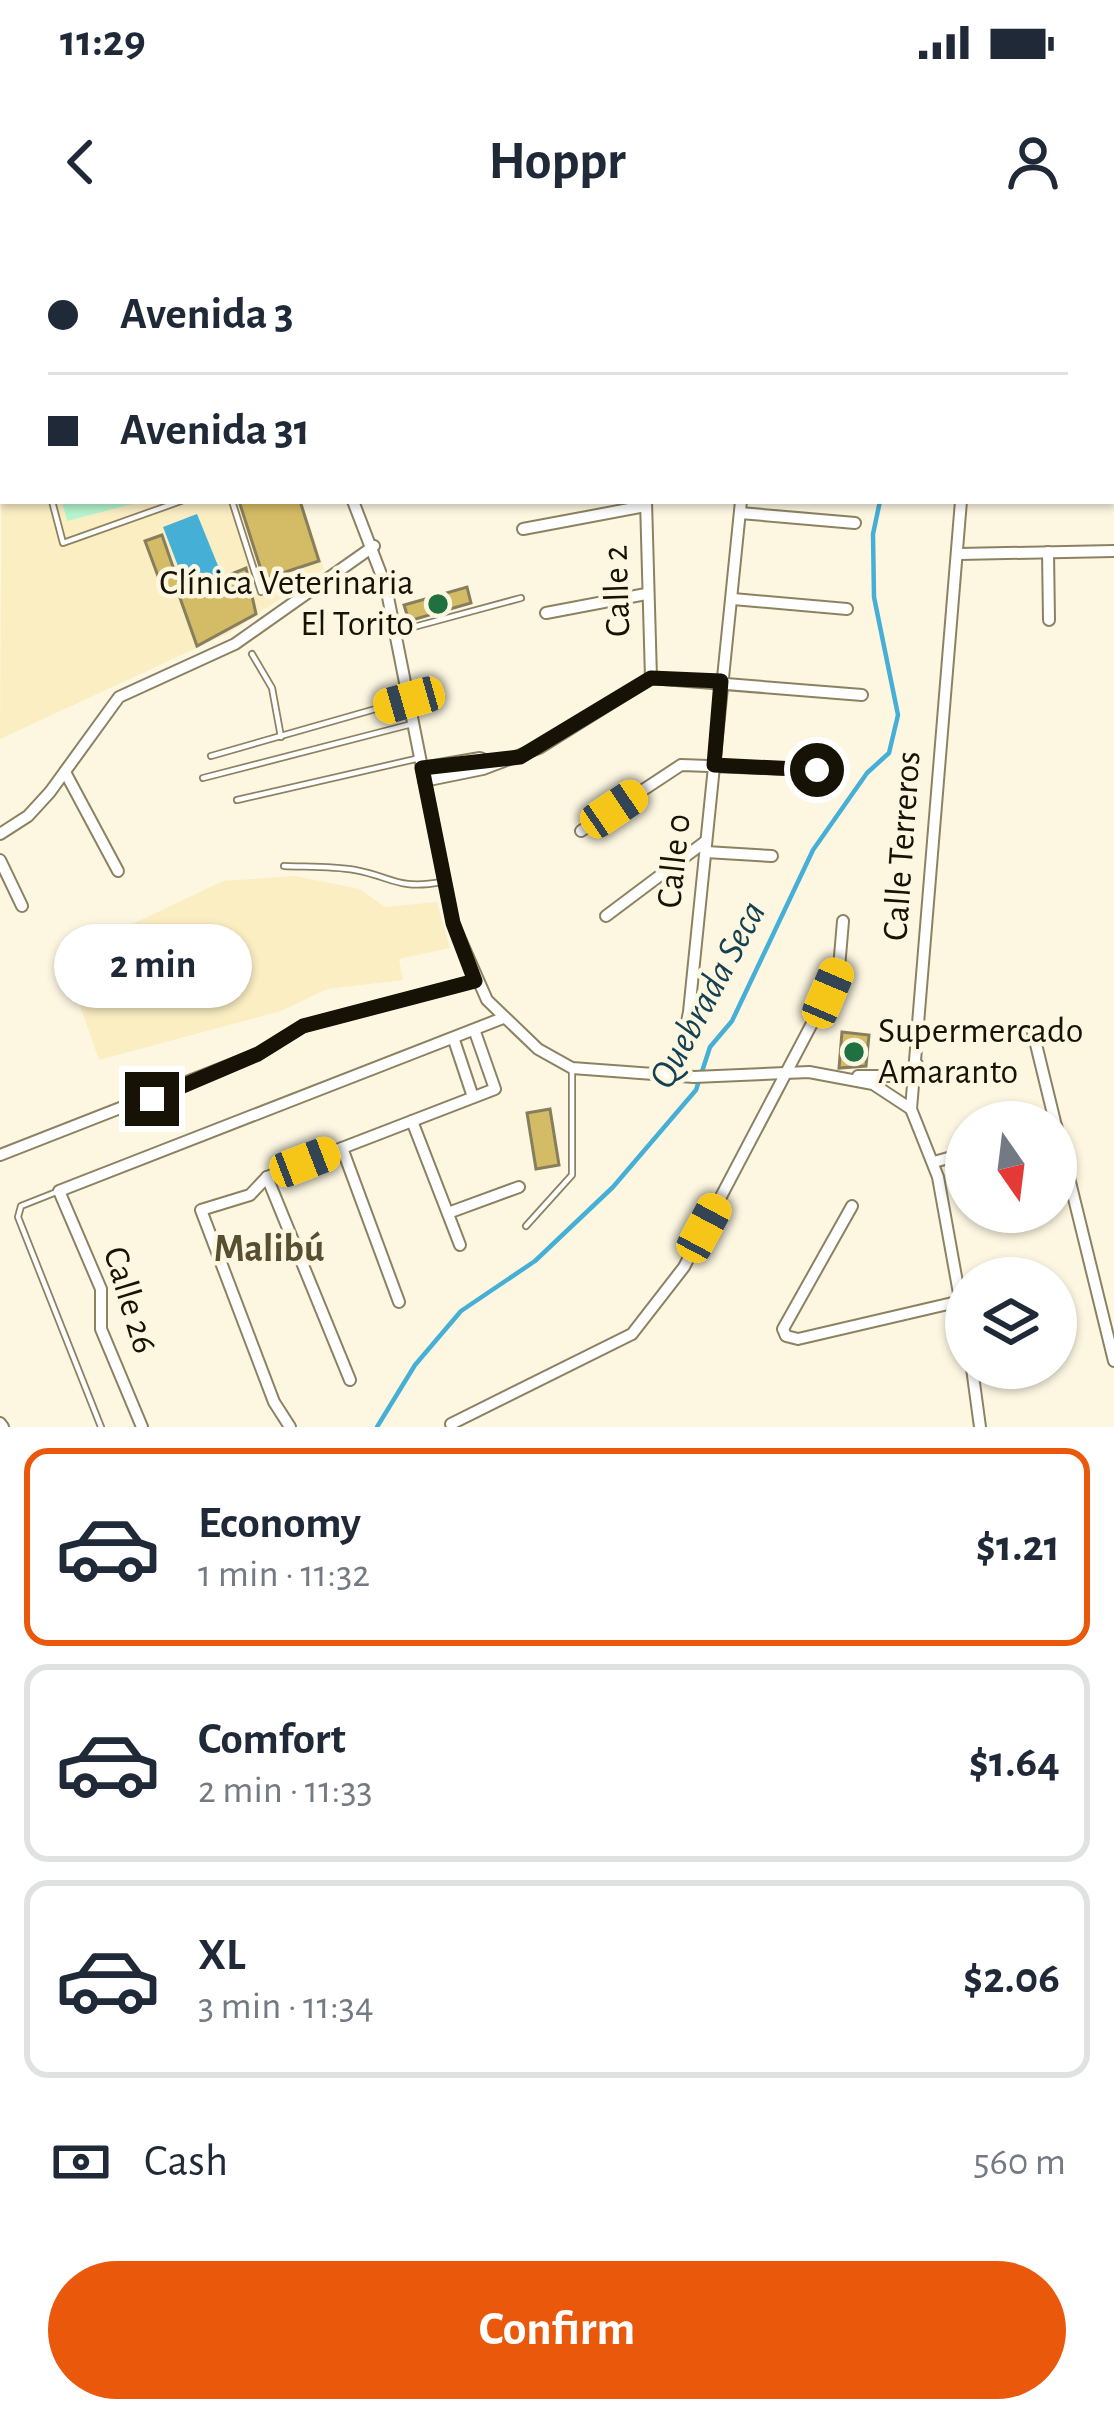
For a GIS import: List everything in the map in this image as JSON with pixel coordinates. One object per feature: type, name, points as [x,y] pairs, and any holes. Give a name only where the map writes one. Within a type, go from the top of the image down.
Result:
[{"type":"street","points":[[353,504],[374,546],[396,632],[442,882],[475,981],[503,1018],[538,1049],[572,1068],[710,1078],[901,1076],[917,1064]]},
{"type":"street","points":[[523,530],[645,504]]},
{"type":"street","name":"Calle 2","points":[[645,504],[651,678]]},
{"type":"street","name":"Calle Terreros","points":[[911,1108],[962,504]]},
{"type":"street","points":[[741,507],[855,524]]},
{"type":"street","name":"Calle 0","points":[[676,1076],[689,1012],[741,507]]},
{"type":"street","points":[[0,833],[28,816],[118,697],[236,644],[374,546]]},
{"type":"street","points":[[958,554],[1114,551]]},
{"type":"street","points":[[1048,552],[1049,620]]},
{"type":"street","points":[[545,613],[646,594]]},
{"type":"street","points":[[733,599],[847,609]]},
{"type":"street","points":[[422,769],[480,758],[493,763],[539,748],[651,678],[862,695]]},
{"type":"street","points":[[581,831],[681,765],[817,770]]},
{"type":"street","points":[[64,772],[118,871]]},
{"type":"street","points":[[606,916],[706,846],[772,856]]},
{"type":"street","points":[[0,860],[22,906]]},
{"type":"street","points":[[451,1424],[632,1334],[684,1267],[785,1074],[839,968],[843,921]]},
{"type":"street","points":[[0,1155],[258,1054],[303,1026],[475,981]]},
{"type":"street","points":[[59,1191],[503,1018]]},
{"type":"street","points":[[290,1427],[274,1402],[201,1210],[250,1195],[267,1177],[495,1089],[475,1032]]},
{"type":"street","points":[[1033,1032],[1050,1101]]},
{"type":"street","points":[[454,1040],[473,1097]]},
{"type":"street","points":[[846,1076],[873,1084],[911,1108],[934,1162],[952,1257]]},
{"type":"street","points":[[412,1121],[460,1245]]},
{"type":"street","points":[[342,1148],[399,1302]]},
{"type":"street","points":[[934,1162],[945,1159]]},
{"type":"street","points":[[267,1177],[350,1380]]},
{"type":"street","points":[[448,1214],[519,1187]]},
{"type":"street","name":"Calle 26","points":[[59,1191],[101,1289],[101,1329],[142,1427]]},
{"type":"street","points":[[852,1206],[783,1329],[786,1336],[798,1340],[945,1305]]},
{"type":"street","points":[[1077,1211],[1114,1361]]},
{"type":"street","points":[[975,1389],[980,1427]]},
{"type":"lane","points":[[53,504],[63,543],[173,504]]},
{"type":"lane","points":[[233,504],[261,592]]},
{"type":"lane","points":[[396,632],[521,598]]},
{"type":"lane","points":[[252,654],[272,688],[281,737]]},
{"type":"lane","points":[[211,756],[409,700]]},
{"type":"lane","points":[[203,778],[414,724]]},
{"type":"lane","points":[[237,800],[422,769]]},
{"type":"lane","points":[[284,866],[356,870],[382,882],[419,886],[442,882]]},
{"type":"lane","points":[[526,1226],[572,1175],[572,1068]]},
{"type":"lane","points":[[59,1191],[21,1206],[18,1217],[101,1427]]},
{"type":"shaded area","points":[[1,504],[303,504],[324,569],[231,632],[0,739]]},
{"type":"shaded area","points":[[295,876],[360,889],[385,907],[437,902],[450,948],[399,959],[403,980],[327,989],[281,1011],[99,1060],[63,957],[223,881]]},
{"type":"green space","points":[[63,504],[132,504],[67,521]]},
{"type":"water","points":[[197,514],[221,573],[186,587],[163,527]]},
{"type":"building","points":[[240,504],[301,504],[319,561],[264,579]]},
{"type":"building","points":[[162,535],[181,590],[165,595],[145,541]]},
{"type":"building","points":[[246,568],[256,614],[197,646],[179,595]]},
{"type":"building","name":"Clínica Veterinaria El Torito","points":[[467,587],[471,603],[409,621],[404,605]]},
{"type":"building","name":"Supermercado Amaranto","points":[[842,1032],[869,1035],[866,1066],[839,1068]]},
{"type":"building","points":[[550,1109],[559,1165],[536,1169],[527,1113]]},
{"type":"waterway","name":"Quebrada Seca","points":[[377,1427],[415,1365],[461,1311],[535,1261],[613,1187],[696,1090],[710,1047],[732,1021],[813,850],[867,773],[889,753],[898,715],[874,597],[873,534],[879,504]]},
{"type":"place","name":"Clínica Veterinaria El Torito","points":[[438,604]]},
{"type":"place","name":"Supermercado Amaranto","points":[[854,1052]]},
{"type":"district","name":"Malibú","points":[[269,1249]]},
{"type":"route","points":[[152,1099],[258,1054],[303,1026],[475,981],[442,882],[422,768],[520,757],[651,678],[721,681],[714,765],[817,770]]}]
